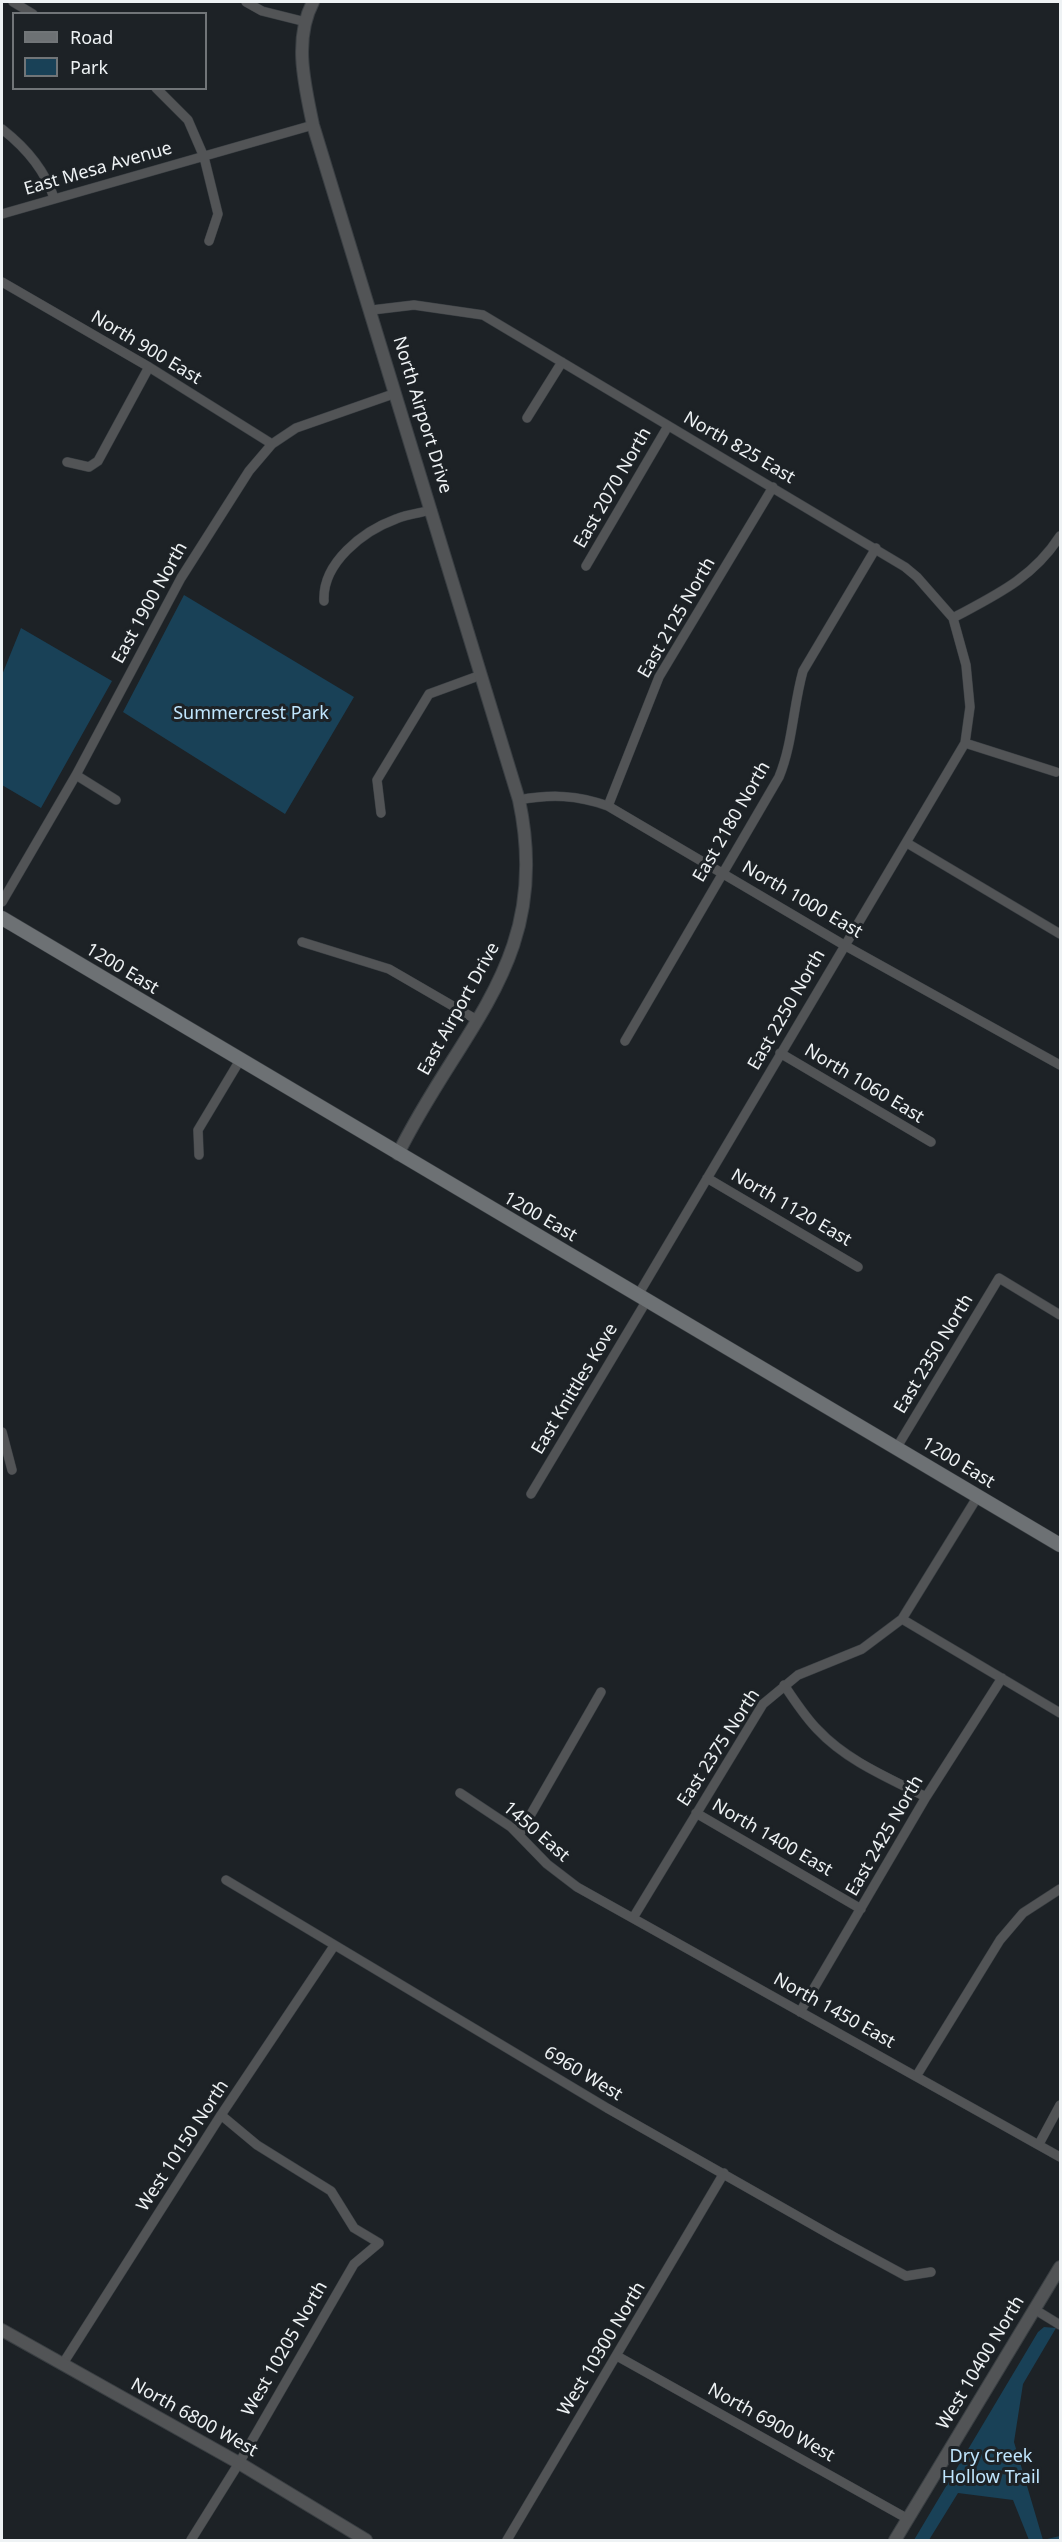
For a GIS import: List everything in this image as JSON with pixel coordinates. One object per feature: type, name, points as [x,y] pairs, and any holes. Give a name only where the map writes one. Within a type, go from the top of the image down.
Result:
[{"type":"main road","name":"1200 East","points":[[2,918],[1060,1545]]},
{"type":"street","points":[[13,2],[30,12]]},
{"type":"street","points":[[246,2],[262,11],[306,22],[313,2]]},
{"type":"street","name":"North Airport Drive","points":[[306,22],[303,38],[303,79],[313,125],[372,310],[519,800]]},
{"type":"street","points":[[158,90],[189,120],[204,157],[218,214],[209,241]]},
{"type":"street","name":"East Mesa Avenue","points":[[2,214],[313,125]]},
{"type":"street","points":[[2,129],[31,156],[50,185],[54,198]]},
{"type":"street","name":"North 900 East","points":[[2,282],[149,367],[272,444]]},
{"type":"street","name":"North 825 East","points":[[372,310],[414,305],[483,315],[876,548],[917,577],[953,618],[966,665],[970,707],[965,743]]},
{"type":"street","points":[[527,418],[562,362]]},
{"type":"street","points":[[67,462],[89,467],[98,461],[149,367]]},
{"type":"street","name":"East 1900 North","points":[[2,902],[76,775],[181,578],[249,471],[272,444],[311,421],[396,393]]},
{"type":"street","name":"East 2070 North","points":[[586,566],[668,426]]},
{"type":"street","name":"East 2125 North","points":[[608,806],[659,677],[773,487]]},
{"type":"street","points":[[324,601],[323,585],[334,567],[352,546],[380,526],[395,519],[432,510]]},
{"type":"street","points":[[953,618],[1015,585],[1050,552],[1060,536]]},
{"type":"street","name":"East 2180 North","points":[[625,1041],[779,777],[786,760],[797,692],[803,671],[876,548]]},
{"type":"street","points":[[381,813],[377,780],[429,694],[481,675]]},
{"type":"street","points":[[965,743],[1056,772]]},
{"type":"street","name":"East 2250 North","points":[[642,1298],[707,1178],[965,743]]},
{"type":"street","points":[[76,775],[116,800]]},
{"type":"street","name":"North 1000 East","points":[[519,800],[559,795],[583,797],[608,806],[844,945],[1060,1065]]},
{"type":"street","name":"East Airport Drive","points":[[398,1154],[508,963],[526,897],[527,850],[519,800]]},
{"type":"street","points":[[907,843],[1060,934]]},
{"type":"street","points":[[302,942],[390,969],[477,1020]]},
{"type":"street","name":"North 1060 East","points":[[780,1053],[931,1142]]},
{"type":"street","points":[[200,1155],[198,1130],[240,1060]]},
{"type":"street","name":"North 1120 East","points":[[707,1178],[858,1267]]},
{"type":"street","name":"East 2350 North","points":[[897,1448],[999,1278],[1060,1315]]},
{"type":"street","name":"East Knittles Kove","points":[[531,1494],[642,1298]]},
{"type":"street","points":[[2,1432],[12,1470]]},
{"type":"street","name":"East 2375 North","points":[[633,1918],[763,1704],[784,1685],[812,1668],[862,1649],[902,1619],[978,1496]]},
{"type":"street","points":[[902,1619],[1060,1713]]},
{"type":"street","name":"East 2425 North","points":[[800,2012],[926,1797],[1002,1678]]},
{"type":"street","points":[[784,1685],[804,1714],[834,1745],[926,1797]]},
{"type":"street","points":[[519,1835],[601,1692]]},
{"type":"street","name":"1450 East","points":[[460,1793],[519,1835],[559,1874],[592,1895]]},
{"type":"street","name":"North 1400 East","points":[[696,1813],[861,1910]]},
{"type":"street","name":"6960 West","points":[[226,1880],[334,1946],[906,2276],[931,2272]]},
{"type":"street","points":[[917,2075],[1000,1940],[1023,1913],[1060,1889]]},
{"type":"street","name":"North 1450 East","points":[[592,1895],[1060,2157]]},
{"type":"street","name":"West 10150 North","points":[[62,2365],[221,2115],[334,1946]]},
{"type":"street","points":[[1039,2144],[1060,2105]]},
{"type":"street","name":"West 10205 North","points":[[190,2541],[239,2463],[354,2264],[379,2242],[354,2228],[331,2191],[257,2145],[221,2115]]},
{"type":"street","name":"West 10300 North","points":[[507,2541],[724,2173]]},
{"type":"street","name":"West 10400 North","points":[[895,2541],[1060,2266]]},
{"type":"street","points":[[1034,2309],[1060,2325]]},
{"type":"street","name":"North 6800 West","points":[[4,2335],[239,2463],[362,2539]]},
{"type":"street","name":"North 6900 West","points":[[617,2355],[909,2518]]},
{"type":"green space","name":"Summercrest Park","points":[[184,595],[354,697],[285,814],[123,712]]},
{"type":"green space","points":[[21,628],[112,681],[41,808],[2,785],[2,675]]},
{"type":"green space","name":"Dry Creek Hollow Trail","points":[[1044,2327],[1056,2328],[1023,2384],[1014,2442],[1043,2540],[1029,2540],[1013,2500],[958,2493],[929,2540],[914,2540],[1038,2332]]},
{"type":"green space","points":[[1060,2536],[1060,2540],[1043,2540]]}]
